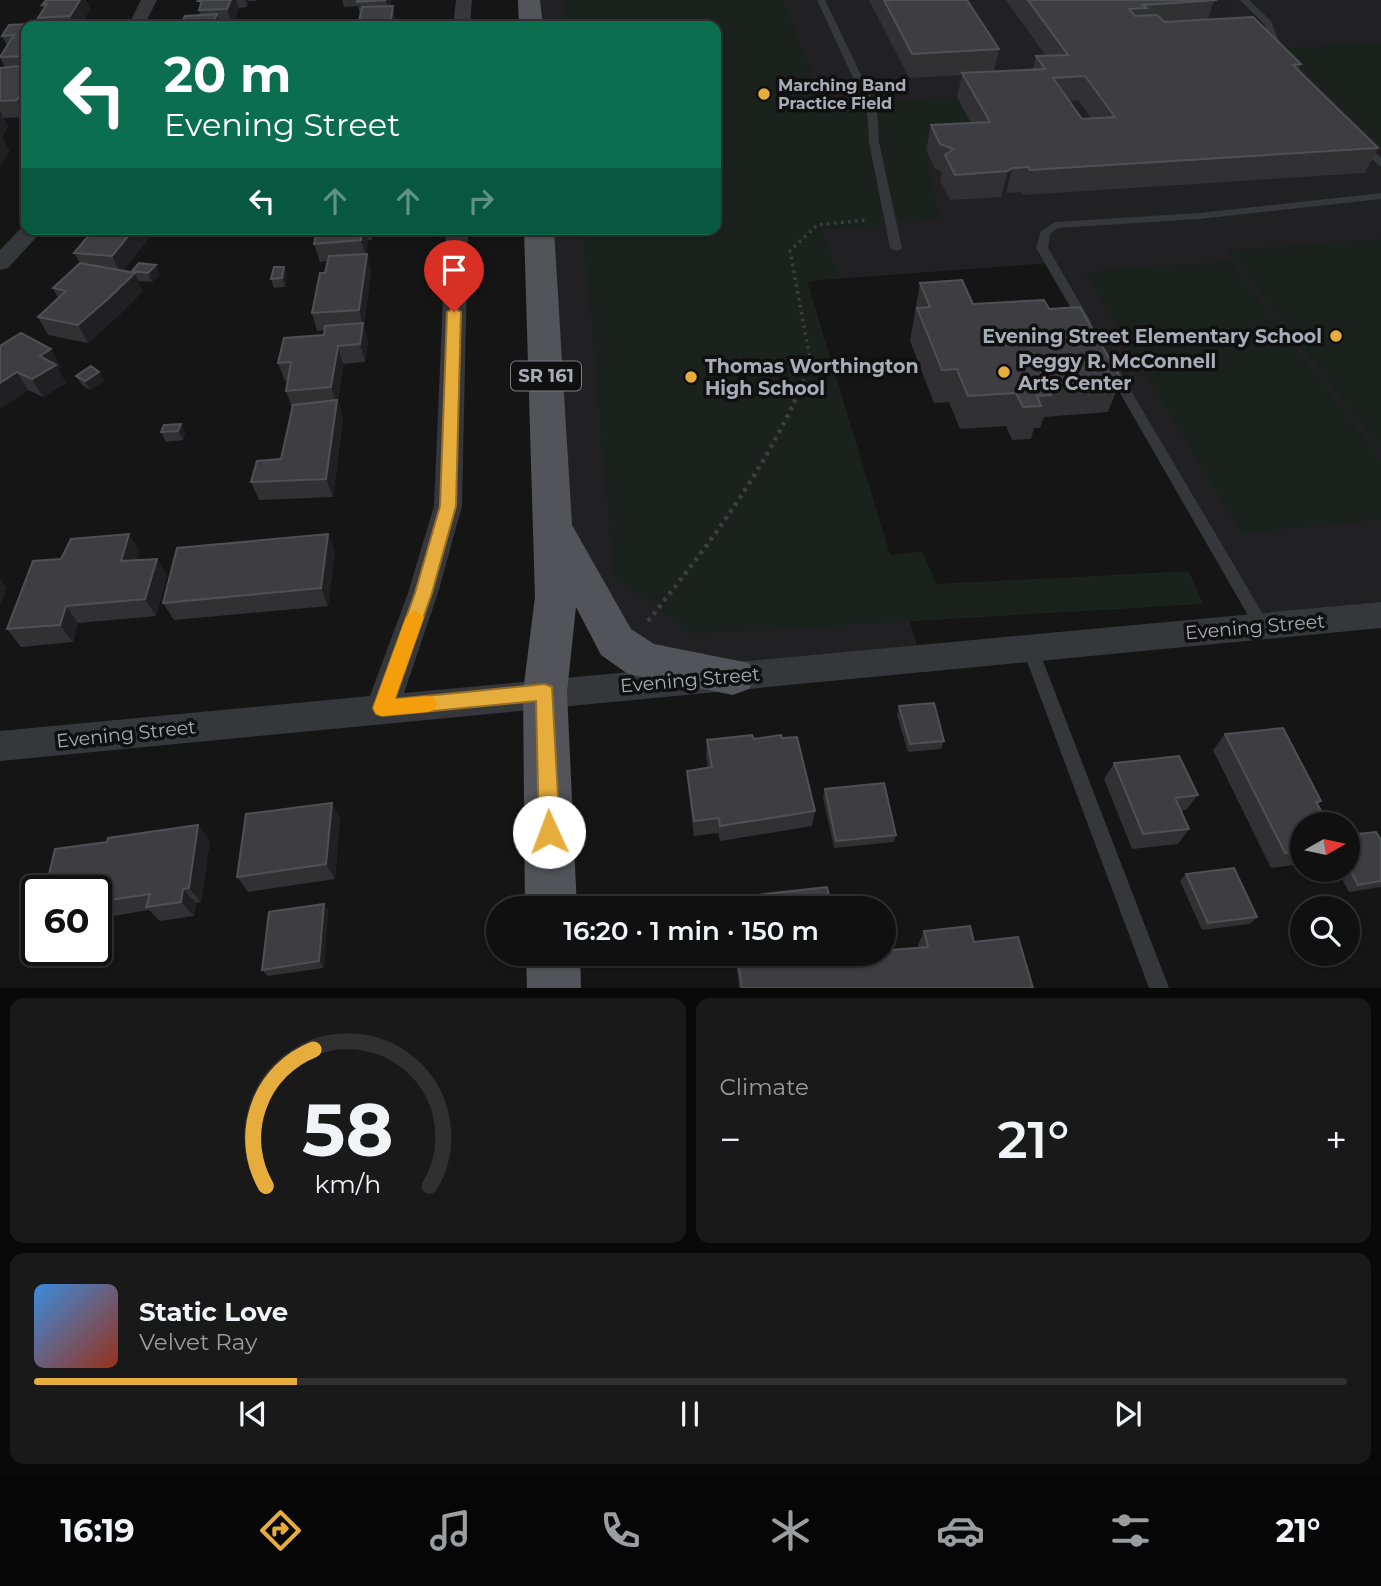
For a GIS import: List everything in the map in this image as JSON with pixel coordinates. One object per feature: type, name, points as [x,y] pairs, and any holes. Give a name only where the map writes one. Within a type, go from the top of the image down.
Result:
[{"type":"main road","points":[[529,0],[531,21]]},
{"type":"main road","name":"SR 161","points":[[539,235],[556,597],[545,692],[551,896]]},
{"type":"main road","points":[[553,524],[616,642],[644,662],[733,676]]},
{"type":"main road","points":[[553,966],[554,988]]},
{"type":"street","points":[[138,21],[149,0]]},
{"type":"street","points":[[462,21],[464,0]]},
{"type":"street","points":[[0,263],[27,235]]},
{"type":"street","points":[[382,708],[423,593],[448,506],[457,235]]},
{"type":"street","name":"Evening Street","points":[[0,746],[545,692],[1381,615]]},
{"type":"lane","points":[[821,0],[872,107],[874,142],[896,248]]},
{"type":"lane","points":[[1244,0],[1268,23],[1266,31],[1285,58]]},
{"type":"lane","points":[[1354,136],[1381,164]]},
{"type":"lane","points":[[1093,336],[1042,248],[1045,233],[1055,225],[1199,216],[1381,196]]},
{"type":"lane","points":[[1106,358],[1262,626]]},
{"type":"lane","points":[[1030,648],[1159,988]]},
{"type":"path","points":[[642,631],[722,527],[780,435],[811,364],[790,251],[817,225],[868,220]]},
{"type":"shaded area","name":"Thomas Worthington High School","points":[[529,0],[1381,0],[1381,615],[1262,626],[1051,263],[807,281],[921,658],[733,676],[644,661],[553,524],[539,235],[721,235],[721,21],[531,21]]},
{"type":"shaded area","points":[[563,0],[783,0],[824,105],[957,97],[985,147],[926,150],[939,219],[822,230],[839,278],[807,281],[890,555],[922,551],[936,584],[1189,571],[1203,604],[693,634],[614,577],[584,235],[721,235],[721,21],[565,21]]},
{"type":"shaded area","points":[[1381,43],[1381,146],[1282,48]]},
{"type":"shaded area","name":"Evening Street Elementary School","points":[[1381,239],[1381,450],[1227,250]]},
{"type":"shaded area","points":[[1230,261],[1381,461],[1381,520],[1241,533],[1085,272]]},
{"type":"building","points":[[46,0],[80,0],[70,16],[38,18],[47,4],[42,5]]},
{"type":"building","points":[[199,0],[231,0],[227,9],[199,10],[202,1]]},
{"type":"building","points":[[884,0],[967,0],[999,49],[912,54]]},
{"type":"building","points":[[1028,0],[1217,0],[1143,5],[1147,8],[1129,9],[1135,16],[1157,15],[1164,22],[1253,17],[1301,64],[1293,65],[1378,148],[1030,170],[1028,167],[1012,168],[1008,171],[955,175],[945,155],[953,149],[940,144],[931,125],[990,122],[962,73],[1045,69],[1036,56],[1068,55]],"holes":[[[1085,76],[1115,117],[1082,119],[1053,78]]]},
{"type":"building","points":[[393,6],[391,21],[359,21],[362,7]]},
{"type":"building","points":[[217,14],[214,21],[182,21],[185,16]]},
{"type":"building","points":[[21,24],[21,56],[0,57],[14,35],[2,36],[9,25]]},
{"type":"building","points":[[21,66],[21,94],[17,100],[0,101],[0,68]]},
{"type":"building","points":[[89,235],[129,235],[112,256],[74,253]]},
{"type":"building","points":[[316,235],[361,235],[361,240],[314,244]]},
{"type":"building","points":[[367,254],[359,310],[312,313],[320,273],[325,273],[329,256]]},
{"type":"building","points":[[80,263],[135,273],[78,325],[38,317],[66,291],[53,288]]},
{"type":"building","points":[[139,263],[156,265],[148,273],[132,271]]},
{"type":"building","points":[[274,267],[284,267],[282,278],[271,279]]},
{"type":"building","points":[[962,280],[973,304],[1044,300],[1049,309],[1080,307],[1121,379],[1047,385],[1051,395],[1037,396],[1041,406],[1023,407],[1016,393],[968,396],[957,369],[942,370],[917,308],[930,307],[920,283]]},
{"type":"building","points":[[363,323],[360,344],[338,346],[331,387],[286,391],[291,362],[278,363],[284,338],[324,335],[325,326]]},
{"type":"building","points":[[21,333],[51,349],[40,356],[56,365],[32,379],[17,372],[0,383],[0,346]]},
{"type":"building","points":[[91,366],[99,372],[85,381],[76,376]]},
{"type":"building","points":[[337,400],[326,479],[251,482],[257,461],[281,459],[293,405]]},
{"type":"building","points":[[181,424],[178,431],[161,432],[164,425]]},
{"type":"building","points":[[129,534],[121,561],[157,559],[145,599],[66,606],[60,625],[7,629],[33,561],[61,559],[71,539]]},
{"type":"building","points":[[328,534],[321,588],[163,603],[177,548]]},
{"type":"building","points":[[934,703],[944,741],[910,744],[899,706]]},
{"type":"building","points":[[1283,728],[1321,801],[1316,802],[1322,812],[1290,812],[1290,852],[1285,853],[1225,734]]},
{"type":"building","points":[[752,735],[754,739],[781,735],[782,738],[797,737],[815,811],[720,826],[719,818],[694,821],[687,771],[712,767],[707,740]]},
{"type":"building","points":[[1179,756],[1198,795],[1175,798],[1189,829],[1143,834],[1114,763]]},
{"type":"building","points":[[884,783],[896,835],[836,841],[825,789]]},
{"type":"building","points":[[332,803],[326,864],[237,877],[246,814]]},
{"type":"building","points":[[198,825],[189,888],[183,889],[181,902],[146,907],[150,894],[112,900],[112,875],[49,875],[55,849],[107,842],[108,838]]},
{"type":"building","points":[[1376,832],[1381,840],[1381,881],[1358,885],[1356,882],[1360,882],[1360,834]]},
{"type":"building","points":[[1234,868],[1257,917],[1208,923],[1186,874]]},
{"type":"building","points":[[827,887],[829,896],[748,896]]},
{"type":"building","points":[[324,904],[319,961],[262,970],[269,912]]},
{"type":"building","points":[[970,926],[974,942],[1018,937],[1033,988],[742,988],[739,966],[896,966],[896,950],[928,947],[924,931]]},
{"type":"slow traffic","points":[[415,617],[382,708],[427,704]]},
{"type":"place","name":"Marching Band Practice Field","points":[[764,94]]},
{"type":"place","name":"Evening Street Elementary School","points":[[1336,336]]},
{"type":"place","name":"Peggy R. McConnell Arts Center","points":[[1004,372]]},
{"type":"place","name":"Thomas Worthington High School","points":[[691,377]]},
{"type":"route","points":[[454,312],[448,506],[423,593],[382,708],[545,692],[549,832]]}]
